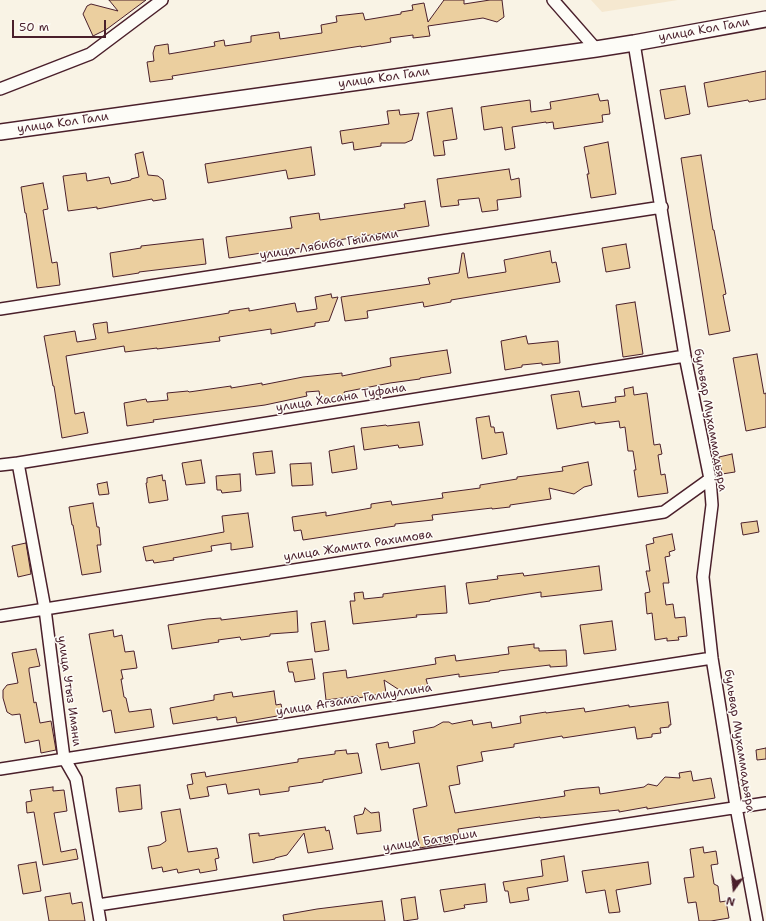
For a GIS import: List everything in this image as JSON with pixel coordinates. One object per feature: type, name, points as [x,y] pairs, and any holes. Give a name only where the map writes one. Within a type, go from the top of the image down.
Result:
[{"type":"street","points":[[0,89],[90,54],[162,0]]},
{"type":"street","points":[[553,0],[596,49]]},
{"type":"street","name":"улица Кол Гали","points":[[0,132],[596,49],[766,19]]},
{"type":"street","name":"бульвар Мухаммадьяра","points":[[634,43],[662,207],[685,356],[710,479],[712,504],[703,577],[712,658],[736,807],[757,921]]},
{"type":"street","name":"улица Лябиба Гыйльми","points":[[0,309],[662,207]]},
{"type":"street","name":"улица Хасана Туфана","points":[[0,465],[685,356]]},
{"type":"street","name":"улица Утыз Имяни","points":[[18,463],[44,609],[64,758],[76,778],[100,921]]},
{"type":"street","name":"улица Жамита Рахимова","points":[[0,616],[664,512],[710,479]]},
{"type":"street","name":"улица Агзама Галиуллина","points":[[0,769],[712,658]]},
{"type":"street","name":"улица Батырши","points":[[98,905],[766,803]]},
{"type":"shaded area","points":[[591,0],[678,0],[602,12]]},
{"type":"building","points":[[109,0],[146,0],[107,29],[93,36],[83,14],[87,6],[91,4],[118,11]]},
{"type":"building","points":[[444,0],[464,0],[464,4],[490,0],[502,0],[504,17],[497,22],[483,18],[428,26],[430,36],[413,38],[413,35],[390,38],[391,42],[172,76],[173,79],[150,82],[147,62],[154,61],[153,53],[155,46],[168,44],[169,54],[215,46],[214,42],[224,40],[225,46],[251,42],[251,36],[279,32],[280,39],[322,33],[321,25],[337,22],[336,16],[363,13],[365,20],[401,14],[401,12],[413,10],[412,5],[424,3],[428,22]]},
{"type":"building","points":[[766,71],[766,99],[749,102],[748,100],[708,107],[704,83]]},
{"type":"building","points":[[685,86],[690,114],[665,119],[660,90]]},
{"type":"building","points":[[598,94],[600,101],[608,100],[610,114],[602,115],[603,122],[554,129],[553,122],[512,127],[515,148],[505,150],[502,127],[484,130],[481,107],[530,100],[531,112],[551,109],[550,102]]},
{"type":"building","points":[[452,108],[457,139],[443,141],[445,155],[434,156],[427,112]]},
{"type":"building","points":[[399,110],[400,115],[419,113],[412,140],[405,143],[381,143],[381,146],[354,150],[353,142],[342,144],[340,131],[389,124],[387,111]]},
{"type":"building","points":[[608,142],[616,194],[591,198],[587,174],[589,174],[584,147]]},
{"type":"building","points":[[311,147],[315,175],[288,179],[286,170],[208,183],[205,164]]},
{"type":"building","points":[[143,152],[148,175],[158,176],[163,180],[166,199],[153,201],[152,199],[97,209],[97,207],[68,211],[63,176],[86,173],[87,181],[109,177],[111,184],[131,180],[139,177],[135,154]]},
{"type":"building","points":[[701,155],[713,230],[726,294],[723,295],[730,331],[709,335],[681,158]]},
{"type":"building","points":[[509,169],[511,180],[519,178],[521,197],[497,200],[498,210],[482,212],[479,198],[458,200],[459,205],[441,207],[437,179]]},
{"type":"building","points":[[43,183],[48,209],[43,210],[52,263],[57,262],[60,285],[37,288],[21,187]]},
{"type":"building","points":[[425,201],[429,226],[312,244],[313,246],[295,249],[229,258],[226,237],[292,228],[290,217],[319,213],[320,220],[405,208],[404,204]]},
{"type":"building","points":[[203,239],[206,264],[139,272],[113,277],[110,253],[141,248],[141,246]]},
{"type":"building","points":[[626,244],[630,268],[606,272],[602,248]]},
{"type":"building","points":[[550,251],[552,263],[556,262],[560,282],[451,300],[451,302],[424,307],[423,302],[367,311],[368,318],[345,321],[341,297],[430,284],[428,278],[459,273],[462,253],[464,253],[468,278],[506,272],[504,260]]},
{"type":"building","points":[[331,294],[332,298],[338,297],[329,321],[315,323],[315,326],[271,334],[271,329],[219,337],[220,341],[157,349],[125,352],[124,346],[66,356],[75,414],[84,412],[88,433],[62,438],[44,336],[75,331],[77,342],[96,339],[93,324],[107,322],[108,333],[229,313],[229,311],[249,308],[249,311],[295,303],[297,312],[317,309],[315,297]]},
{"type":"building","points":[[635,302],[643,354],[623,357],[616,305]]},
{"type":"building","points":[[526,336],[528,344],[558,341],[560,363],[522,365],[522,367],[505,370],[501,341]]},
{"type":"building","points":[[447,350],[451,373],[344,392],[345,395],[339,396],[340,401],[321,403],[319,391],[306,392],[307,396],[265,405],[153,420],[154,422],[127,426],[124,403],[146,399],[147,402],[168,400],[167,393],[189,392],[231,386],[231,388],[262,383],[262,385],[303,377],[342,373],[342,376],[391,366],[390,358]]},
{"type":"building","points":[[757,354],[764,394],[766,393],[766,427],[746,431],[733,358]]},
{"type":"building","points":[[633,387],[634,395],[647,393],[654,445],[660,444],[662,454],[658,455],[661,475],[665,474],[668,493],[638,497],[633,451],[628,451],[625,427],[620,428],[619,421],[595,424],[595,422],[557,429],[551,395],[579,391],[582,407],[616,402],[615,397],[625,396],[624,389]]},
{"type":"building","points":[[489,416],[491,427],[494,427],[495,433],[503,432],[507,454],[482,459],[476,418]]},
{"type":"building","points":[[419,422],[423,445],[399,448],[398,445],[364,450],[361,428]]},
{"type":"building","points":[[354,446],[357,469],[332,473],[329,451]]},
{"type":"building","points":[[272,451],[275,473],[256,475],[253,453]]},
{"type":"building","points":[[732,454],[735,472],[722,474],[719,457]]},
{"type":"building","points":[[201,460],[205,483],[186,485],[182,463]]},
{"type":"building","points":[[588,462],[592,485],[584,487],[574,494],[549,488],[551,499],[510,505],[510,507],[432,515],[433,520],[395,524],[395,526],[303,540],[301,530],[294,531],[292,517],[326,512],[326,516],[371,508],[371,504],[391,501],[392,505],[443,498],[442,493],[480,488],[480,485],[517,479],[517,477],[563,471],[562,467]]},
{"type":"building","points":[[311,463],[313,485],[292,486],[290,464]]},
{"type":"building","points":[[240,474],[241,491],[222,493],[221,490],[217,490],[216,476]]},
{"type":"building","points":[[162,475],[163,481],[165,480],[168,500],[149,503],[146,483],[147,478]]},
{"type":"building","points":[[107,482],[109,494],[99,495],[97,484]]},
{"type":"building","points":[[93,503],[97,527],[99,527],[101,545],[97,545],[101,572],[82,575],[69,507]]},
{"type":"building","points":[[248,513],[253,547],[231,550],[231,543],[211,546],[212,551],[173,558],[174,560],[154,563],[153,560],[146,561],[143,547],[224,532],[222,516]]},
{"type":"building","points":[[757,521],[759,532],[743,535],[741,523]]},
{"type":"building","points":[[672,534],[675,550],[669,552],[670,556],[665,557],[669,583],[663,583],[666,605],[673,604],[675,618],[685,617],[687,636],[678,637],[679,640],[667,641],[667,638],[655,640],[652,613],[647,614],[645,593],[650,592],[646,571],[650,571],[646,545],[654,543],[653,538]]},
{"type":"building","points":[[26,543],[31,574],[18,577],[12,546]]},
{"type":"building","points":[[599,566],[602,590],[541,597],[541,592],[469,604],[466,583],[498,579],[497,576],[523,573],[524,576]]},
{"type":"building","points":[[445,586],[447,613],[416,615],[417,617],[353,624],[350,601],[355,601],[354,593],[363,592],[364,599],[383,597],[383,594]]},
{"type":"building","points":[[297,611],[298,632],[270,634],[270,636],[241,640],[240,637],[218,640],[219,642],[172,649],[168,625],[207,619],[221,618],[221,620]]},
{"type":"building","points":[[325,621],[329,650],[315,652],[311,623]]},
{"type":"building","points":[[612,621],[616,650],[584,654],[580,625]]},
{"type":"building","points":[[113,630],[114,637],[122,635],[125,652],[134,651],[137,668],[121,670],[124,697],[126,698],[129,712],[151,709],[154,727],[115,733],[111,710],[103,712],[89,634]]},
{"type":"building","points":[[534,644],[534,648],[539,648],[539,651],[566,650],[567,666],[550,667],[550,665],[459,677],[459,674],[426,679],[428,686],[416,688],[408,693],[404,693],[384,680],[386,693],[358,698],[358,696],[326,700],[323,673],[346,670],[347,678],[436,664],[435,658],[455,655],[456,661],[509,654],[508,647]]},
{"type":"building","points":[[36,649],[40,666],[29,668],[34,703],[36,702],[40,723],[51,721],[56,750],[41,753],[39,740],[25,743],[20,714],[12,715],[7,712],[3,698],[3,690],[7,685],[18,683],[12,653]]},
{"type":"building","points":[[312,659],[315,679],[295,682],[293,672],[289,672],[287,662]]},
{"type":"building","points":[[274,691],[276,705],[281,704],[283,715],[237,723],[236,717],[217,720],[217,717],[173,724],[170,708],[214,700],[214,695],[232,692],[233,697]]},
{"type":"building","points":[[668,702],[671,725],[669,725],[669,727],[660,728],[661,733],[652,734],[652,737],[637,739],[635,727],[563,738],[562,736],[514,744],[514,747],[481,752],[483,761],[457,766],[460,784],[449,786],[455,813],[565,796],[564,791],[576,789],[599,787],[600,794],[644,787],[648,784],[657,786],[665,777],[680,778],[679,773],[691,771],[693,781],[711,778],[715,798],[647,809],[647,807],[619,812],[619,810],[540,817],[458,829],[459,836],[456,837],[457,841],[420,848],[413,809],[427,806],[419,763],[381,770],[376,744],[388,742],[389,748],[415,743],[413,731],[434,727],[443,722],[449,722],[452,724],[472,720],[473,725],[491,722],[492,728],[521,723],[520,716],[546,712],[584,708],[585,712],[629,705],[629,707]]},
{"type":"building","points":[[766,748],[766,759],[757,760],[756,750]]},
{"type":"building","points":[[346,750],[347,754],[358,753],[362,773],[323,780],[323,782],[289,787],[289,791],[260,795],[259,789],[228,794],[226,784],[207,787],[209,796],[190,799],[187,785],[193,784],[191,774],[205,772],[206,777],[298,762],[298,759],[335,754],[335,751]]},
{"type":"building","points":[[140,785],[142,809],[119,812],[116,788]]},
{"type":"building","points":[[53,787],[53,791],[64,790],[67,811],[54,813],[61,852],[76,849],[78,859],[43,865],[34,812],[27,813],[26,802],[32,801],[30,790]]},
{"type":"building","points":[[365,808],[371,813],[379,812],[381,831],[357,834],[354,816],[363,814]]},
{"type":"building","points":[[180,809],[188,852],[217,848],[219,858],[215,859],[217,870],[200,873],[199,869],[178,873],[177,869],[163,872],[162,867],[152,869],[148,847],[160,845],[166,841],[161,812]]},
{"type":"building","points":[[325,827],[326,831],[329,830],[333,849],[308,853],[304,833],[287,855],[253,863],[249,834],[259,833],[259,836]]},
{"type":"building","points":[[703,847],[704,853],[716,851],[718,864],[711,865],[714,884],[718,886],[720,902],[726,901],[729,918],[699,921],[696,902],[688,903],[684,878],[694,877],[690,849]]},
{"type":"building","points":[[564,856],[568,881],[527,888],[529,900],[510,903],[508,891],[505,891],[503,882],[543,876],[541,860]]},
{"type":"building","points":[[36,862],[41,891],[23,894],[18,865]]},
{"type":"building","points":[[648,862],[651,884],[616,890],[620,912],[609,913],[605,890],[586,893],[582,871]]},
{"type":"building","points":[[485,884],[487,902],[464,905],[465,908],[444,912],[440,890]]},
{"type":"building","points":[[70,893],[72,904],[82,902],[85,921],[49,921],[45,897]]},
{"type":"building","points":[[415,897],[418,919],[404,921],[401,899]]},
{"type":"building","points":[[382,901],[385,921],[284,921],[283,915]]}]
